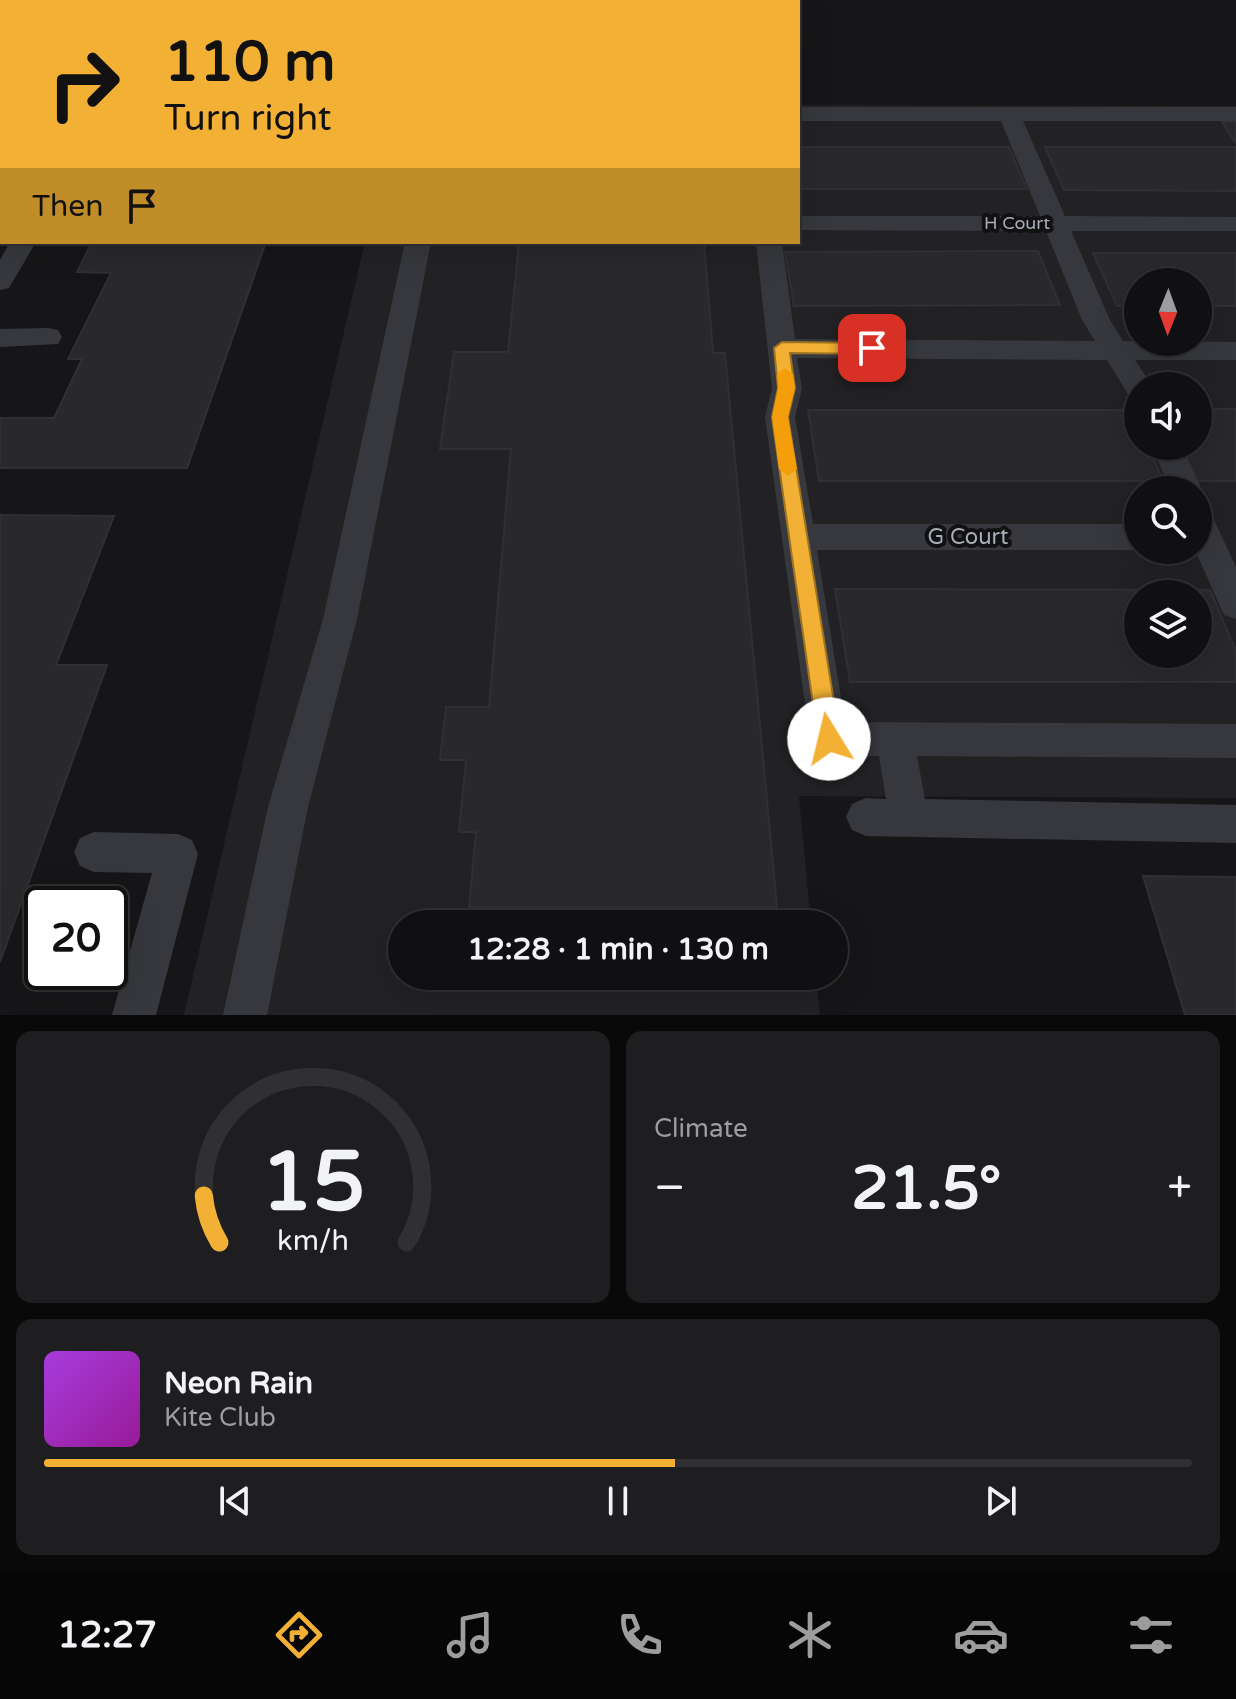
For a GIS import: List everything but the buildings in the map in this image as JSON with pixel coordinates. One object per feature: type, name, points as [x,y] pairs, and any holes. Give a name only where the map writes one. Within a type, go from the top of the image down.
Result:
[{"type":"lane","points":[[800,114],[1236,114]]},
{"type":"lane","points":[[1009,114],[1096,320],[1127,372]]},
{"type":"lane","name":"H Court","points":[[800,223],[1236,224]]},
{"type":"lane","points":[[0,282],[22,244]]},
{"type":"lane","points":[[245,1015],[288,807],[340,619],[418,244]]},
{"type":"lane","points":[[769,244],[787,388],[780,417],[829,739],[1236,741]]},
{"type":"lane","points":[[0,338],[48,337]]},
{"type":"lane","points":[[782,348],[1236,351]]},
{"type":"lane","name":"G Court","points":[[798,537],[1124,537]]},
{"type":"lane","points":[[1212,538],[1236,605]]},
{"type":"lane","points":[[895,739],[909,818]]},
{"type":"lane","points":[[866,817],[1236,824]]},
{"type":"lane","points":[[94,852],[178,854],[134,1015]]},
{"type":"shaded area","points":[[800,105],[1236,106],[1236,798],[799,796],[810,910],[388,910],[388,990],[817,990],[820,1015],[184,1015],[365,244],[800,244]]},
{"type":"slow traffic","points":[[785,374],[787,388],[780,417],[788,469]]},
{"type":"route","points":[[829,739],[780,417],[787,388],[782,348],[872,348]]}]
